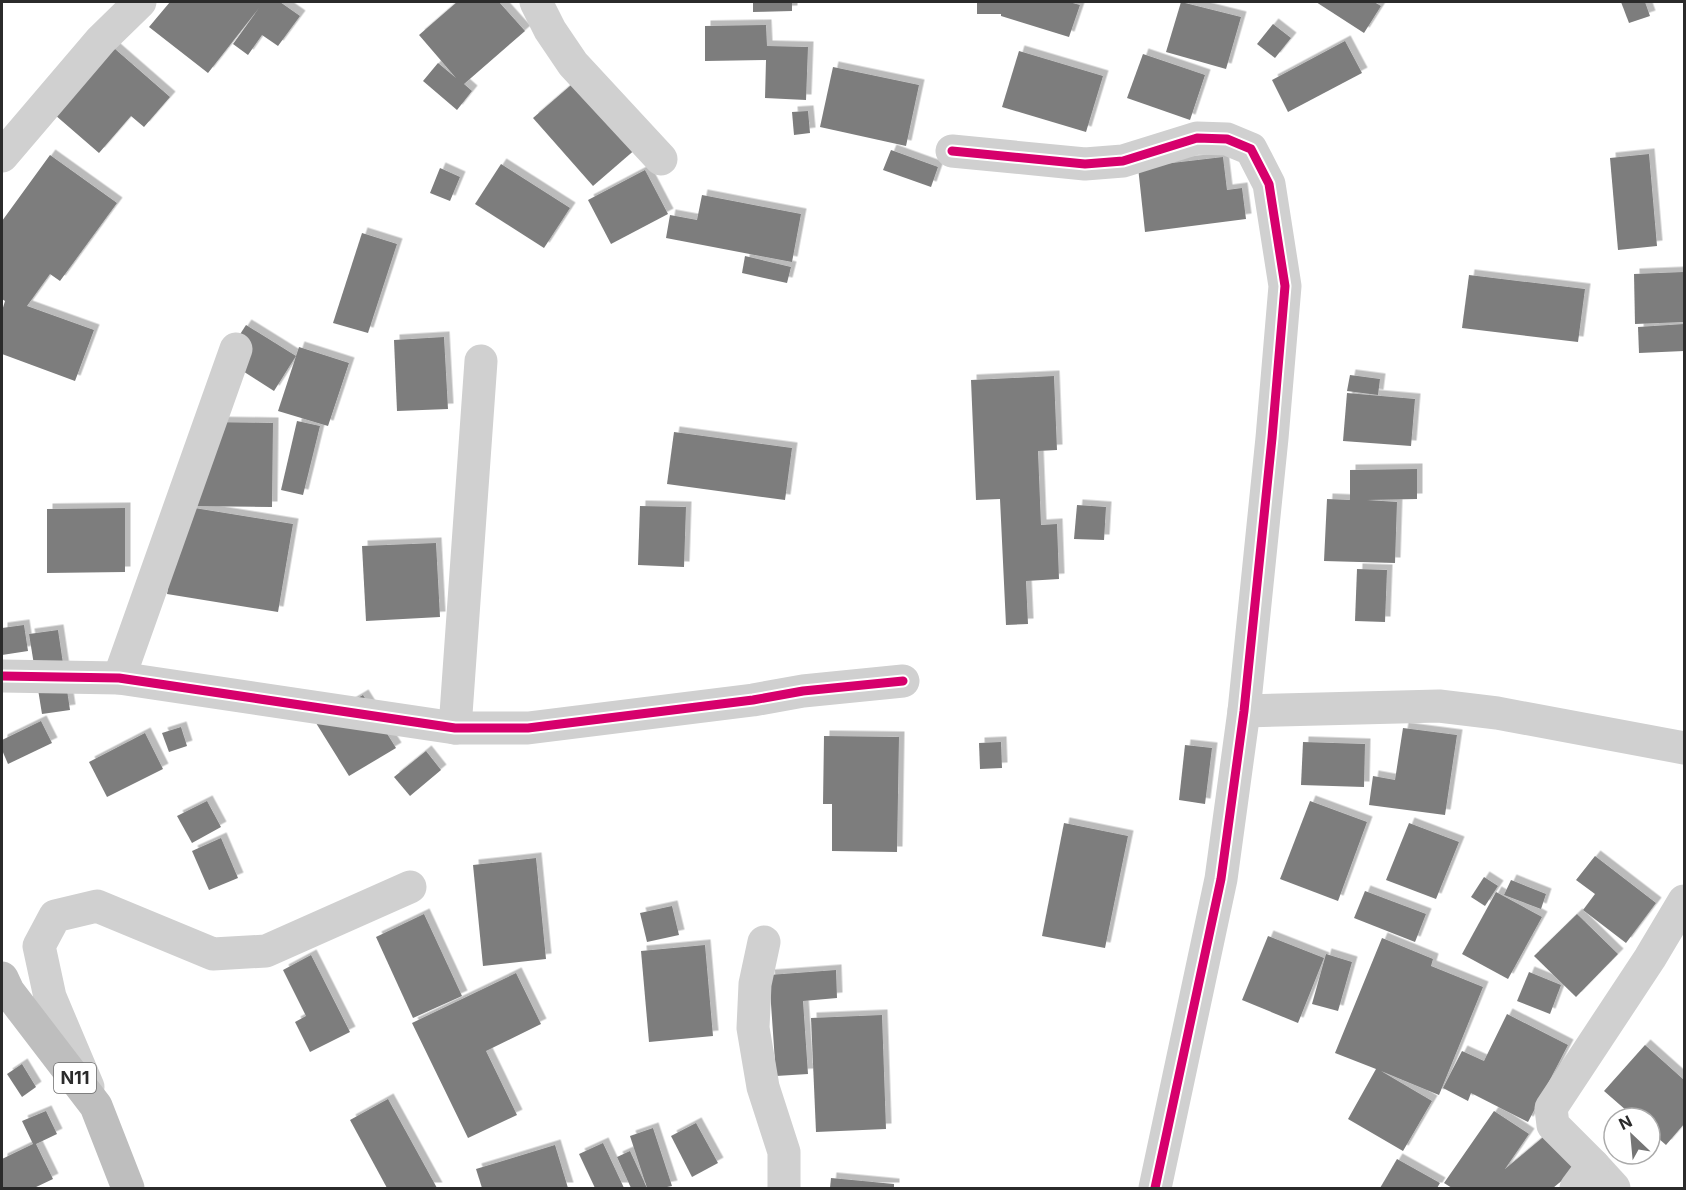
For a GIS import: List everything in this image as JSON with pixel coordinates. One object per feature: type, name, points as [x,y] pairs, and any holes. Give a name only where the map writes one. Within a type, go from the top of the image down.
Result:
[{"type":"highway","name":"N11","points":[[4,988],[96,1106],[128,1188]]},
{"type":"street","points":[[2,156],[100,40],[140,2]]},
{"type":"street","points":[[536,2],[550,30],[573,64],[661,159]]},
{"type":"street","points":[[952,151],[1085,164],[1123,161],[1197,138],[1227,139],[1251,149],[1269,184],[1285,286],[1244,711],[1221,879],[1155,1188]]},
{"type":"street","points":[[119,678],[236,349]]},
{"type":"street","points":[[455,728],[481,361]]},
{"type":"street","points":[[2,676],[119,678],[455,728],[528,728],[753,700],[803,691],[903,681]]},
{"type":"street","points":[[1244,711],[1439,706],[1497,713],[1684,748]]},
{"type":"street","points":[[96,1106],[50,997],[39,946],[55,916],[97,906],[213,954],[266,951],[410,887]]},
{"type":"street","points":[[1594,1181],[1553,1125],[1551,1108],[1650,958],[1684,901]]},
{"type":"street","points":[[764,942],[755,984],[753,1028],[763,1087],[784,1152],[784,1188]]},
{"type":"building","points":[[170,2],[280,2],[300,16],[278,46],[262,35],[248,55],[233,44],[259,8],[208,73],[149,27]]},
{"type":"building","points":[[457,2],[499,2],[525,31],[464,84],[472,91],[457,110],[423,81],[438,63],[456,78],[419,35]]},
{"type":"building","points":[[753,2],[792,2],[792,11],[753,12]]},
{"type":"building","points":[[977,2],[1069,2],[1080,5],[1069,37],[1001,16],[1001,14],[977,14]]},
{"type":"building","points":[[1181,2],[1241,17],[1226,69],[1166,52]]},
{"type":"building","points":[[1316,2],[1374,2],[1381,6],[1364,33]]},
{"type":"building","points":[[1621,2],[1645,2],[1650,16],[1629,23]]},
{"type":"building","points":[[1273,24],[1291,38],[1275,58],[1257,44]]},
{"type":"building","points":[[766,25],[767,46],[808,47],[806,100],[765,98],[766,60],[705,61],[705,26]]},
{"type":"building","points":[[99,35],[170,97],[144,127],[131,116],[99,153],[40,102]]},
{"type":"building","points":[[1345,41],[1362,73],[1288,112],[1272,80]]},
{"type":"building","points":[[1019,51],[1103,76],[1086,132],[1002,107]]},
{"type":"building","points":[[1143,54],[1205,75],[1190,120],[1127,98]]},
{"type":"building","points":[[833,67],[919,85],[906,146],[820,127]]},
{"type":"building","points":[[585,73],[645,141],[593,186],[533,118]]},
{"type":"building","points":[[808,111],[810,133],[794,135],[792,112]]},
{"type":"building","points":[[891,150],[938,167],[931,187],[883,170]]},
{"type":"building","points":[[1649,154],[1657,246],[1618,250],[1610,158]]},
{"type":"building","points":[[50,155],[117,203],[60,281],[50,274],[27,306],[94,330],[75,381],[2,354],[2,311],[5,301],[2,299],[2,221]]},
{"type":"building","points":[[1223,157],[1227,190],[1242,188],[1246,219],[1145,232],[1138,167]]},
{"type":"building","points":[[501,164],[570,208],[544,248],[475,204]]},
{"type":"building","points":[[440,168],[460,177],[450,201],[430,193]]},
{"type":"building","points":[[645,170],[668,214],[611,244],[588,200]]},
{"type":"building","points":[[702,195],[801,214],[792,262],[666,238],[670,215],[697,220]]},
{"type":"building","points":[[362,233],[397,244],[368,333],[333,323]]},
{"type":"building","points":[[745,256],[791,267],[787,283],[742,273]]},
{"type":"building","points":[[1684,272],[1684,322],[1635,324],[1634,274]]},
{"type":"building","points":[[1469,275],[1585,289],[1578,342],[1462,328]]},
{"type":"building","points":[[1684,324],[1684,351],[1639,353],[1638,327]]},
{"type":"building","points":[[246,325],[296,356],[274,391],[224,359]]},
{"type":"building","points":[[444,337],[448,409],[397,411],[394,340]]},
{"type":"building","points":[[299,347],[349,363],[328,426],[278,411]]},
{"type":"building","points":[[1350,375],[1380,379],[1378,395],[1347,391]]},
{"type":"building","points":[[1054,376],[1057,450],[1038,451],[1041,525],[1057,524],[1059,579],[1026,581],[1028,624],[1006,625],[1000,499],[976,500],[971,380]]},
{"type":"building","points":[[1347,393],[1415,399],[1411,446],[1343,441]]},
{"type":"building","points":[[297,421],[320,426],[303,495],[281,490]]},
{"type":"building","points":[[206,422],[273,423],[272,507],[182,506]]},
{"type":"building","points":[[674,432],[792,448],[785,500],[667,484]]},
{"type":"building","points":[[1417,469],[1417,499],[1367,500],[1397,502],[1395,563],[1324,561],[1327,499],[1350,500],[1350,470]]},
{"type":"building","points":[[1077,505],[1106,507],[1104,540],[1074,539]]},
{"type":"building","points":[[182,506],[293,524],[278,612],[167,594]]},
{"type":"building","points":[[640,506],[686,507],[684,567],[638,565]]},
{"type":"building","points":[[125,508],[125,572],[47,573],[47,509]]},
{"type":"building","points":[[436,543],[440,617],[366,621],[362,546]]},
{"type":"building","points":[[1357,569],[1387,570],[1385,622],[1355,621]]},
{"type":"building","points":[[24,625],[28,651],[2,655],[2,628]]},
{"type":"building","points":[[58,630],[70,710],[42,714],[29,634]]},
{"type":"building","points":[[363,695],[396,748],[349,776],[316,723]]},
{"type":"building","points":[[41,721],[52,743],[8,764],[2,750],[2,740]]},
{"type":"building","points":[[181,727],[187,746],[169,752],[162,733]]},
{"type":"building","points":[[1403,728],[1457,735],[1445,815],[1369,805],[1373,776],[1395,780]]},
{"type":"building","points":[[145,733],[163,769],[107,797],[89,762]]},
{"type":"building","points":[[824,736],[899,737],[897,852],[832,851],[832,804],[823,804]]},
{"type":"building","points":[[1001,742],[1002,768],[980,769],[979,743]]},
{"type":"building","points":[[1303,742],[1365,744],[1364,787],[1301,785]]},
{"type":"building","points":[[1185,745],[1212,748],[1205,804],[1179,800]]},
{"type":"building","points":[[426,751],[441,770],[410,796],[394,777]]},
{"type":"building","points":[[207,801],[221,827],[192,843],[177,816]]},
{"type":"building","points":[[1310,801],[1367,822],[1338,901],[1280,879]]},
{"type":"building","points":[[1064,823],[1128,836],[1105,948],[1042,936]]},
{"type":"building","points":[[1409,823],[1459,842],[1436,899],[1386,880]]},
{"type":"building","points":[[221,838],[238,878],[209,890],[192,851]]},
{"type":"building","points":[[1595,856],[1656,903],[1626,943],[1583,910],[1595,894],[1576,880]]},
{"type":"building","points":[[536,858],[546,959],[483,966],[473,865]]},
{"type":"building","points":[[1484,877],[1498,886],[1485,906],[1471,897]]},
{"type":"building","points":[[1511,880],[1546,894],[1541,909],[1504,895]]},
{"type":"building","points":[[1365,891],[1426,914],[1415,942],[1354,918]]},
{"type":"building","points":[[1496,892],[1542,917],[1508,979],[1462,954]]},
{"type":"building","points":[[672,906],[679,935],[647,942],[640,913]]},
{"type":"building","points":[[424,914],[462,996],[413,1018],[376,937]]},
{"type":"building","points":[[1577,914],[1618,954],[1576,997],[1534,956]]},
{"type":"building","points":[[1268,936],[1324,958],[1298,1023],[1242,1000]]},
{"type":"building","points":[[1382,938],[1433,959],[1431,966],[1483,987],[1439,1095],[1381,1071],[1432,1101],[1403,1151],[1348,1119],[1376,1069],[1335,1053]]},
{"type":"building","points":[[705,945],[713,1036],[649,1042],[641,951]]},
{"type":"building","points":[[1326,954],[1352,962],[1338,1011],[1312,1004]]},
{"type":"building","points":[[311,955],[350,1032],[310,1052],[295,1022],[306,1016],[283,970]]},
{"type":"building","points":[[836,970],[837,998],[803,1001],[808,1074],[776,1076],[769,975]]},
{"type":"building","points":[[1529,972],[1561,985],[1550,1014],[1517,1001]]},
{"type":"building","points":[[516,973],[541,1024],[486,1051],[517,1115],[468,1138],[412,1023]]},
{"type":"building","points":[[1507,1014],[1568,1045],[1528,1122],[1471,1093],[1468,1101],[1443,1088],[1462,1051],[1484,1061]]},
{"type":"building","points":[[882,1015],[886,1129],[816,1132],[811,1018]]},
{"type":"building","points":[[1645,1045],[1684,1080],[1684,1124],[1666,1145],[1662,1142],[1662,1106],[1621,1106],[1604,1091]]},
{"type":"building","points":[[22,1064],[36,1087],[22,1097],[7,1074]]},
{"type":"building","points":[[388,1099],[437,1188],[387,1188],[350,1120]]},
{"type":"building","points":[[46,1111],[57,1134],[36,1144],[53,1179],[34,1188],[2,1188],[2,1159],[33,1144],[22,1121]]},
{"type":"building","points":[[1494,1111],[1529,1134],[1505,1169],[1560,1123],[1589,1158],[1553,1188],[1452,1188],[1444,1183]]},
{"type":"building","points":[[696,1123],[718,1163],[692,1177],[671,1136]]},
{"type":"building","points":[[653,1128],[672,1186],[647,1188],[630,1136]]},
{"type":"building","points":[[603,1143],[624,1188],[595,1188],[579,1154]]},
{"type":"building","points":[[555,1145],[568,1188],[482,1188],[476,1169]]},
{"type":"building","points":[[630,1151],[647,1188],[631,1188],[617,1157]]},
{"type":"building","points":[[1397,1159],[1440,1183],[1437,1188],[1380,1188]]},
{"type":"building","points":[[831,1178],[894,1184],[894,1188],[830,1188]]},
{"type":"cycle path","points":[[952,151],[1085,164],[1123,161],[1197,138],[1227,139],[1251,149],[1269,184],[1285,286],[1244,711],[1221,879],[1155,1188]]},
{"type":"cycle path","points":[[2,676],[119,678],[455,728],[528,728],[753,700],[803,691],[903,681]]}]
